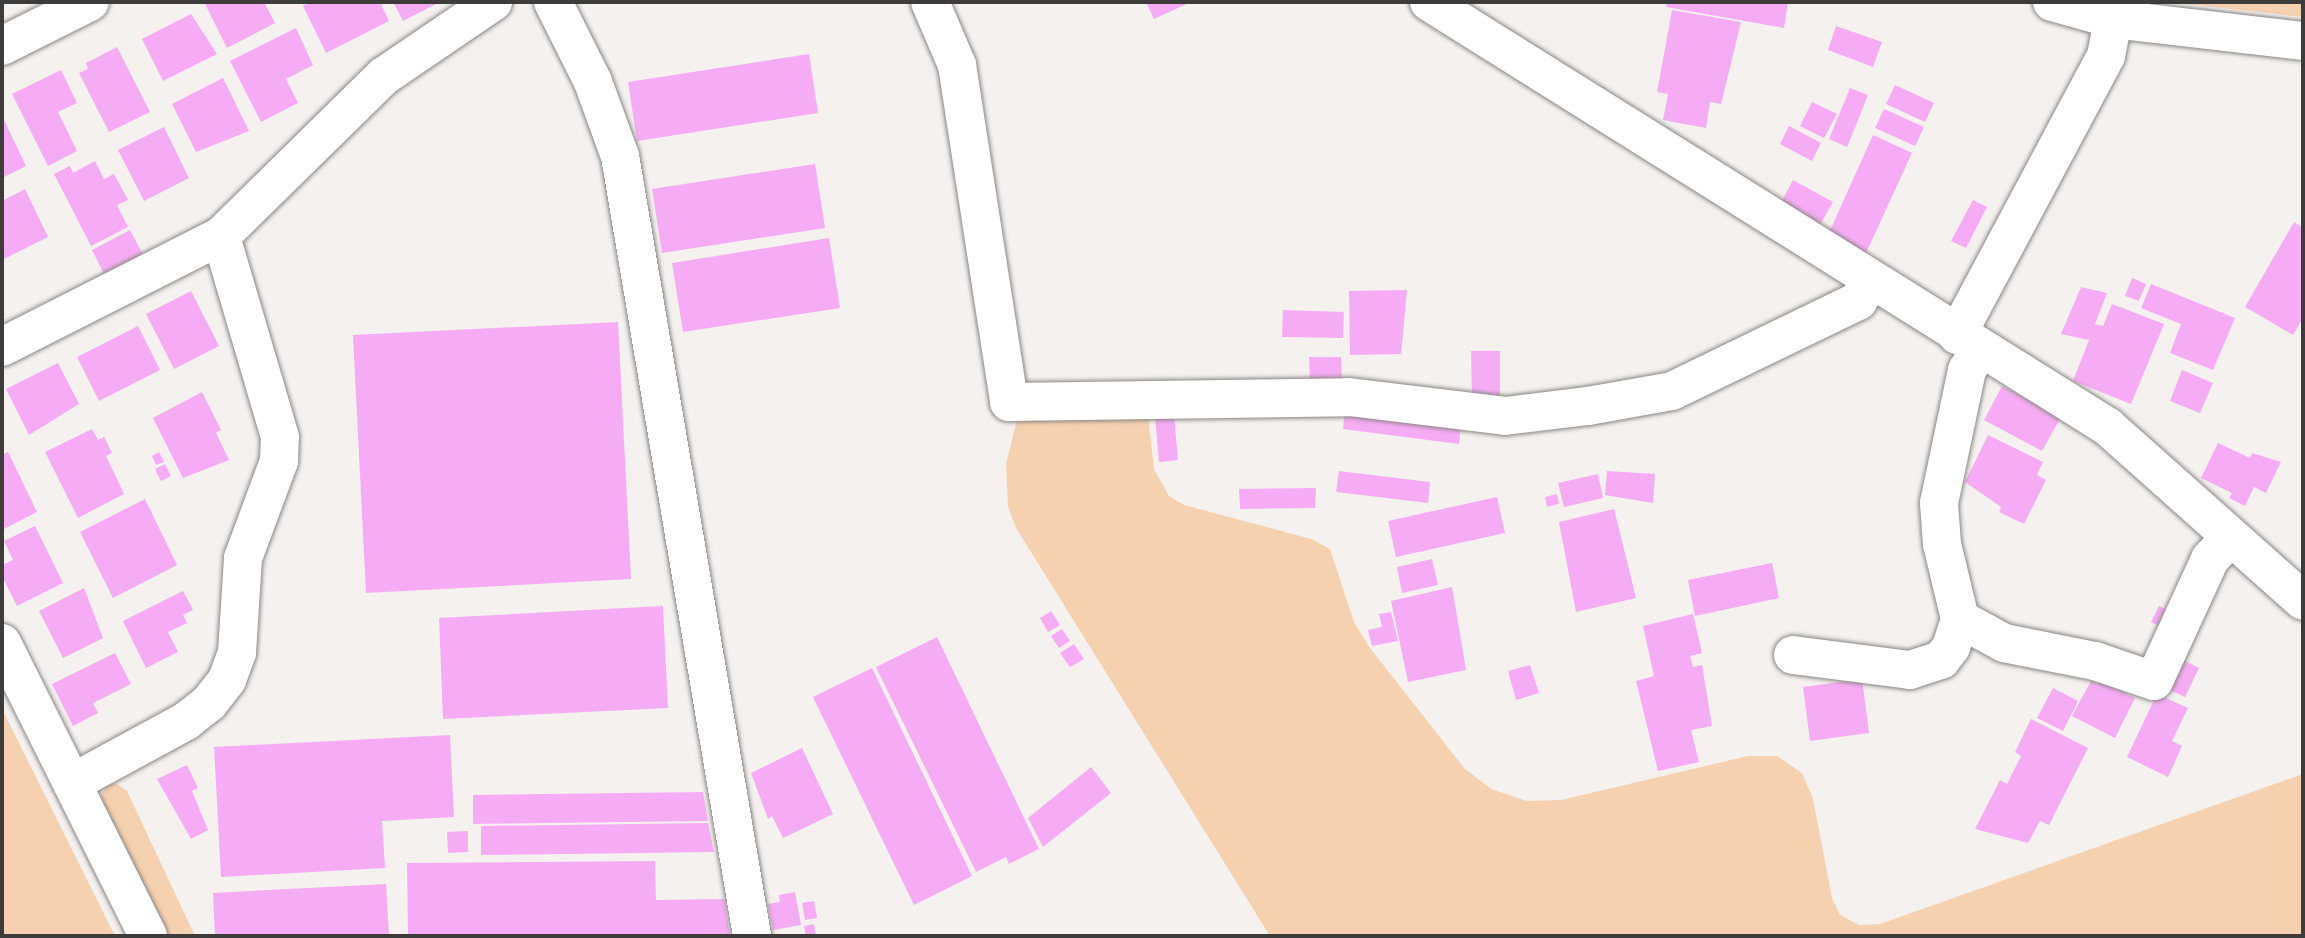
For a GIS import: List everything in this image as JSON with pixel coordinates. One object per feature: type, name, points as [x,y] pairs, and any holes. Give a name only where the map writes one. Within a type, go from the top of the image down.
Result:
[{"type":"street","points":[[2,46],[90,2]]},
{"type":"street","points":[[2,347],[221,236],[384,76],[493,2]]},
{"type":"street","points":[[553,2],[593,82],[620,156],[752,936]]},
{"type":"street","points":[[930,2],[957,65],[1009,402],[1349,397],[1505,416],[1588,406],[1672,391],[1858,301],[1870,281]]},
{"type":"street","points":[[1429,2],[2131,444],[2303,601]]},
{"type":"street","points":[[2052,2],[2113,19],[2303,41]]},
{"type":"street","points":[[1793,656],[1926,668],[1941,660],[1951,647],[1960,619],[1942,544],[1939,503],[1967,370],[1969,342],[2106,57],[2113,19]]},
{"type":"street","points":[[72,783],[186,721],[209,703],[227,680],[237,653],[243,558],[279,461],[280,437],[221,236]]},
{"type":"street","points":[[1960,619],[2004,643],[2087,659],[2154,681],[2210,559],[2231,537]]},
{"type":"street","points":[[2,643],[148,936]]},
{"type":"shaded area","points":[[2169,2],[2303,2],[2303,17]]},
{"type":"shaded area","points":[[1148,415],[1154,469],[1169,496],[1184,505],[1311,539],[1330,549],[1354,622],[1370,648],[1464,768],[1491,789],[1527,801],[1561,800],[1748,756],[1777,756],[1802,773],[1813,799],[1832,898],[1840,915],[1859,925],[1880,924],[2303,774],[2303,936],[1270,936],[1016,528],[1008,507],[1006,464],[1017,420]]},
{"type":"shaded area","points":[[2,709],[115,936],[2,936]]},
{"type":"shaded area","points":[[117,784],[127,791],[195,936],[168,936],[102,805],[101,795],[107,785]]},
{"type":"building","points":[[204,2],[264,2],[275,23],[227,48]]},
{"type":"building","points":[[311,2],[380,2],[389,21],[326,53],[303,6]]},
{"type":"building","points":[[393,2],[440,2],[403,21]]},
{"type":"building","points":[[1146,2],[1191,2],[1154,19]]},
{"type":"building","points":[[1667,2],[1788,2],[1784,28],[1666,7]]},
{"type":"building","points":[[1672,10],[1741,22],[1721,104],[1710,102],[1706,128],[1663,120],[1668,94],[1657,92]]},
{"type":"building","points":[[191,14],[217,54],[163,81],[142,39]]},
{"type":"building","points":[[1836,26],[1882,42],[1873,67],[1828,50]]},
{"type":"building","points":[[296,28],[313,65],[286,79],[298,103],[261,122],[230,61]]},
{"type":"building","points":[[117,47],[150,112],[109,132],[79,73],[88,69],[86,63]]},
{"type":"building","points":[[809,54],[818,113],[637,141],[628,82]]},
{"type":"building","points":[[61,70],[77,103],[58,112],[77,151],[48,166],[12,94]]},
{"type":"building","points":[[223,78],[249,131],[196,152],[172,104]]},
{"type":"building","points":[[1895,85],[1934,103],[1925,122],[1886,104]]},
{"type":"building","points":[[1850,88],[1868,95],[1847,147],[1829,139]]},
{"type":"building","points":[[1812,102],[1837,114],[1824,138],[1800,126]]},
{"type":"building","points":[[1884,109],[1924,127],[1915,146],[1875,128]]},
{"type":"building","points":[[2,116],[26,166],[2,178]]},
{"type":"building","points":[[1789,126],[1821,143],[1812,161],[1780,144]]},
{"type":"building","points":[[164,127],[189,178],[144,201],[118,150]]},
{"type":"building","points":[[1873,135],[1912,153],[1866,253],[1828,235]]},
{"type":"building","points":[[95,161],[104,179],[114,174],[128,200],[117,205],[128,227],[91,246],[54,174],[70,166],[73,173]]},
{"type":"building","points":[[815,164],[825,228],[662,253],[652,189]]},
{"type":"building","points":[[1793,180],[1833,202],[1820,225],[1780,204]]},
{"type":"building","points":[[25,189],[48,237],[2,260],[2,201]]},
{"type":"building","points":[[1973,200],[1987,207],[1966,248],[1951,241]]},
{"type":"building","points":[[2294,222],[2303,228],[2303,318],[2293,335],[2245,307]]},
{"type":"building","points":[[130,230],[143,255],[104,274],[92,250]]},
{"type":"building","points":[[829,238],[840,308],[683,332],[672,263]]},
{"type":"building","points":[[2132,278],[2146,284],[2139,301],[2125,296]]},
{"type":"building","points":[[2151,284],[2235,318],[2213,370],[2170,353],[2181,324],[2141,308]]},
{"type":"building","points":[[2081,287],[2107,293],[2095,324],[2103,326],[2112,304],[2164,324],[2131,404],[2073,381],[2089,340],[2061,334]]},
{"type":"building","points":[[1407,290],[1401,354],[1350,355],[1349,291]]},
{"type":"building","points":[[191,291],[219,346],[174,369],[146,314]]},
{"type":"building","points":[[1283,310],[1344,312],[1343,338],[1282,337]]},
{"type":"building","points":[[618,322],[631,579],[366,593],[353,335]]},
{"type":"building","points":[[138,326],[160,370],[99,401],[77,357]]},
{"type":"building","points":[[1471,351],[1500,351],[1500,397],[1472,397]]},
{"type":"building","points":[[1309,357],[1341,357],[1342,381],[1310,381]]},
{"type":"building","points":[[58,363],[79,404],[29,435],[6,389]]},
{"type":"building","points":[[2182,370],[2213,383],[2200,413],[2170,401]]},
{"type":"building","points":[[2002,386],[2061,417],[2042,451],[1984,420]]},
{"type":"building","points":[[202,392],[221,430],[216,433],[229,460],[183,478],[153,418]]},
{"type":"building","points":[[1345,408],[1461,423],[1459,444],[1343,429]]},
{"type":"building","points":[[1174,416],[1178,460],[1159,462],[1155,417]]},
{"type":"building","points":[[92,429],[98,440],[104,437],[112,453],[106,456],[124,494],[78,518],[45,452]]},
{"type":"building","points":[[1988,435],[2043,462],[2037,475],[2046,480],[2024,524],[1999,512],[2001,507],[1965,482]]},
{"type":"building","points":[[2218,443],[2250,458],[2252,453],[2281,462],[2266,493],[2254,487],[2245,506],[2229,498],[2232,493],[2201,478]]},
{"type":"building","points":[[8,452],[37,512],[2,530],[2,455]]},
{"type":"building","points":[[159,452],[164,462],[156,465],[152,456]]},
{"type":"building","points":[[165,464],[171,476],[161,481],[155,469]]},
{"type":"building","points":[[1339,471],[1430,482],[1428,503],[1336,492]]},
{"type":"building","points":[[1607,471],[1655,474],[1653,503],[1605,495]]},
{"type":"building","points":[[1598,474],[1603,498],[1564,507],[1558,483]]},
{"type":"building","points":[[1316,488],[1315,508],[1240,509],[1239,489]]},
{"type":"building","points":[[1557,494],[1559,504],[1547,507],[1545,497]]},
{"type":"building","points":[[1497,497],[1505,533],[1396,557],[1388,521]]},
{"type":"building","points":[[145,499],[177,565],[113,598],[80,532]]},
{"type":"building","points":[[1614,509],[1636,598],[1576,612],[1559,522]]},
{"type":"building","points":[[35,526],[63,583],[17,606],[2,576],[2,565],[13,560],[4,541]]},
{"type":"building","points":[[1432,559],[1438,585],[1402,593],[1397,567]]},
{"type":"building","points":[[1772,563],[1779,598],[1695,616],[1688,580]]},
{"type":"building","points":[[1452,587],[1466,670],[1408,682],[1391,601]]},
{"type":"building","points":[[84,588],[103,638],[63,658],[39,611]]},
{"type":"building","points":[[183,591],[193,610],[183,615],[187,623],[168,632],[178,652],[146,668],[123,621]]},
{"type":"building","points":[[663,606],[668,708],[443,719],[439,618]]},
{"type":"building","points":[[2159,606],[2170,611],[2162,627],[2151,622]]},
{"type":"building","points":[[1051,611],[1060,625],[1048,632],[1040,618]]},
{"type":"building","points":[[1391,612],[1398,641],[1372,646],[1368,630],[1382,627],[1379,614]]},
{"type":"building","points":[[1693,614],[1702,653],[1690,656],[1693,667],[1702,665],[1712,726],[1691,730],[1699,762],[1658,771],[1636,681],[1654,676],[1643,626]]},
{"type":"building","points":[[1062,629],[1070,641],[1059,648],[1051,636]]},
{"type":"building","points":[[937,637],[1039,849],[1009,864],[1006,857],[976,872],[876,667]]},
{"type":"building","points":[[1074,644],[1084,659],[1070,667],[1060,653]]},
{"type":"building","points":[[115,653],[131,684],[93,703],[98,713],[73,726],[52,684]]},
{"type":"building","points":[[2177,657],[2199,668],[2185,697],[2163,687]]},
{"type":"building","points":[[1530,665],[1539,693],[1516,700],[1508,671]]},
{"type":"building","points":[[872,668],[972,876],[914,905],[813,697]]},
{"type":"building","points":[[1862,679],[1869,733],[1810,741],[1803,687]]},
{"type":"building","points":[[2099,680],[2135,698],[2115,738],[2072,716],[2091,681],[2097,684]]},
{"type":"building","points":[[2053,688],[2078,701],[2063,731],[2037,718]]},
{"type":"building","points":[[2157,694],[2188,708],[2172,741],[2182,746],[2168,777],[2127,757]]},
{"type":"building","points":[[2031,719],[2088,748],[2049,825],[2040,821],[2028,843],[1975,829],[2000,780],[2007,784],[2021,756],[2015,752]]},
{"type":"building","points":[[450,735],[454,817],[382,821],[385,868],[221,877],[214,747]]},
{"type":"building","points":[[802,748],[833,814],[783,838],[772,816],[768,819],[751,773]]},
{"type":"building","points":[[187,765],[198,788],[192,791],[208,830],[191,839],[157,779]]},
{"type":"building","points":[[1091,767],[1111,793],[1043,847],[1028,818]]},
{"type":"building","points":[[703,792],[708,821],[473,824],[473,795]]},
{"type":"building","points":[[708,823],[714,852],[481,855],[481,826]]},
{"type":"building","points":[[468,831],[468,852],[448,853],[447,832]]},
{"type":"building","points":[[655,861],[656,900],[724,899],[730,936],[408,936],[407,863]]},
{"type":"building","points":[[386,884],[389,936],[215,936],[213,893]]},
{"type":"building","points":[[795,892],[801,925],[773,930],[768,904],[780,902],[779,895]]},
{"type":"building","points":[[814,901],[817,918],[805,920],[802,903]]},
{"type":"building","points":[[814,924],[816,936],[806,936],[804,926]]}]
